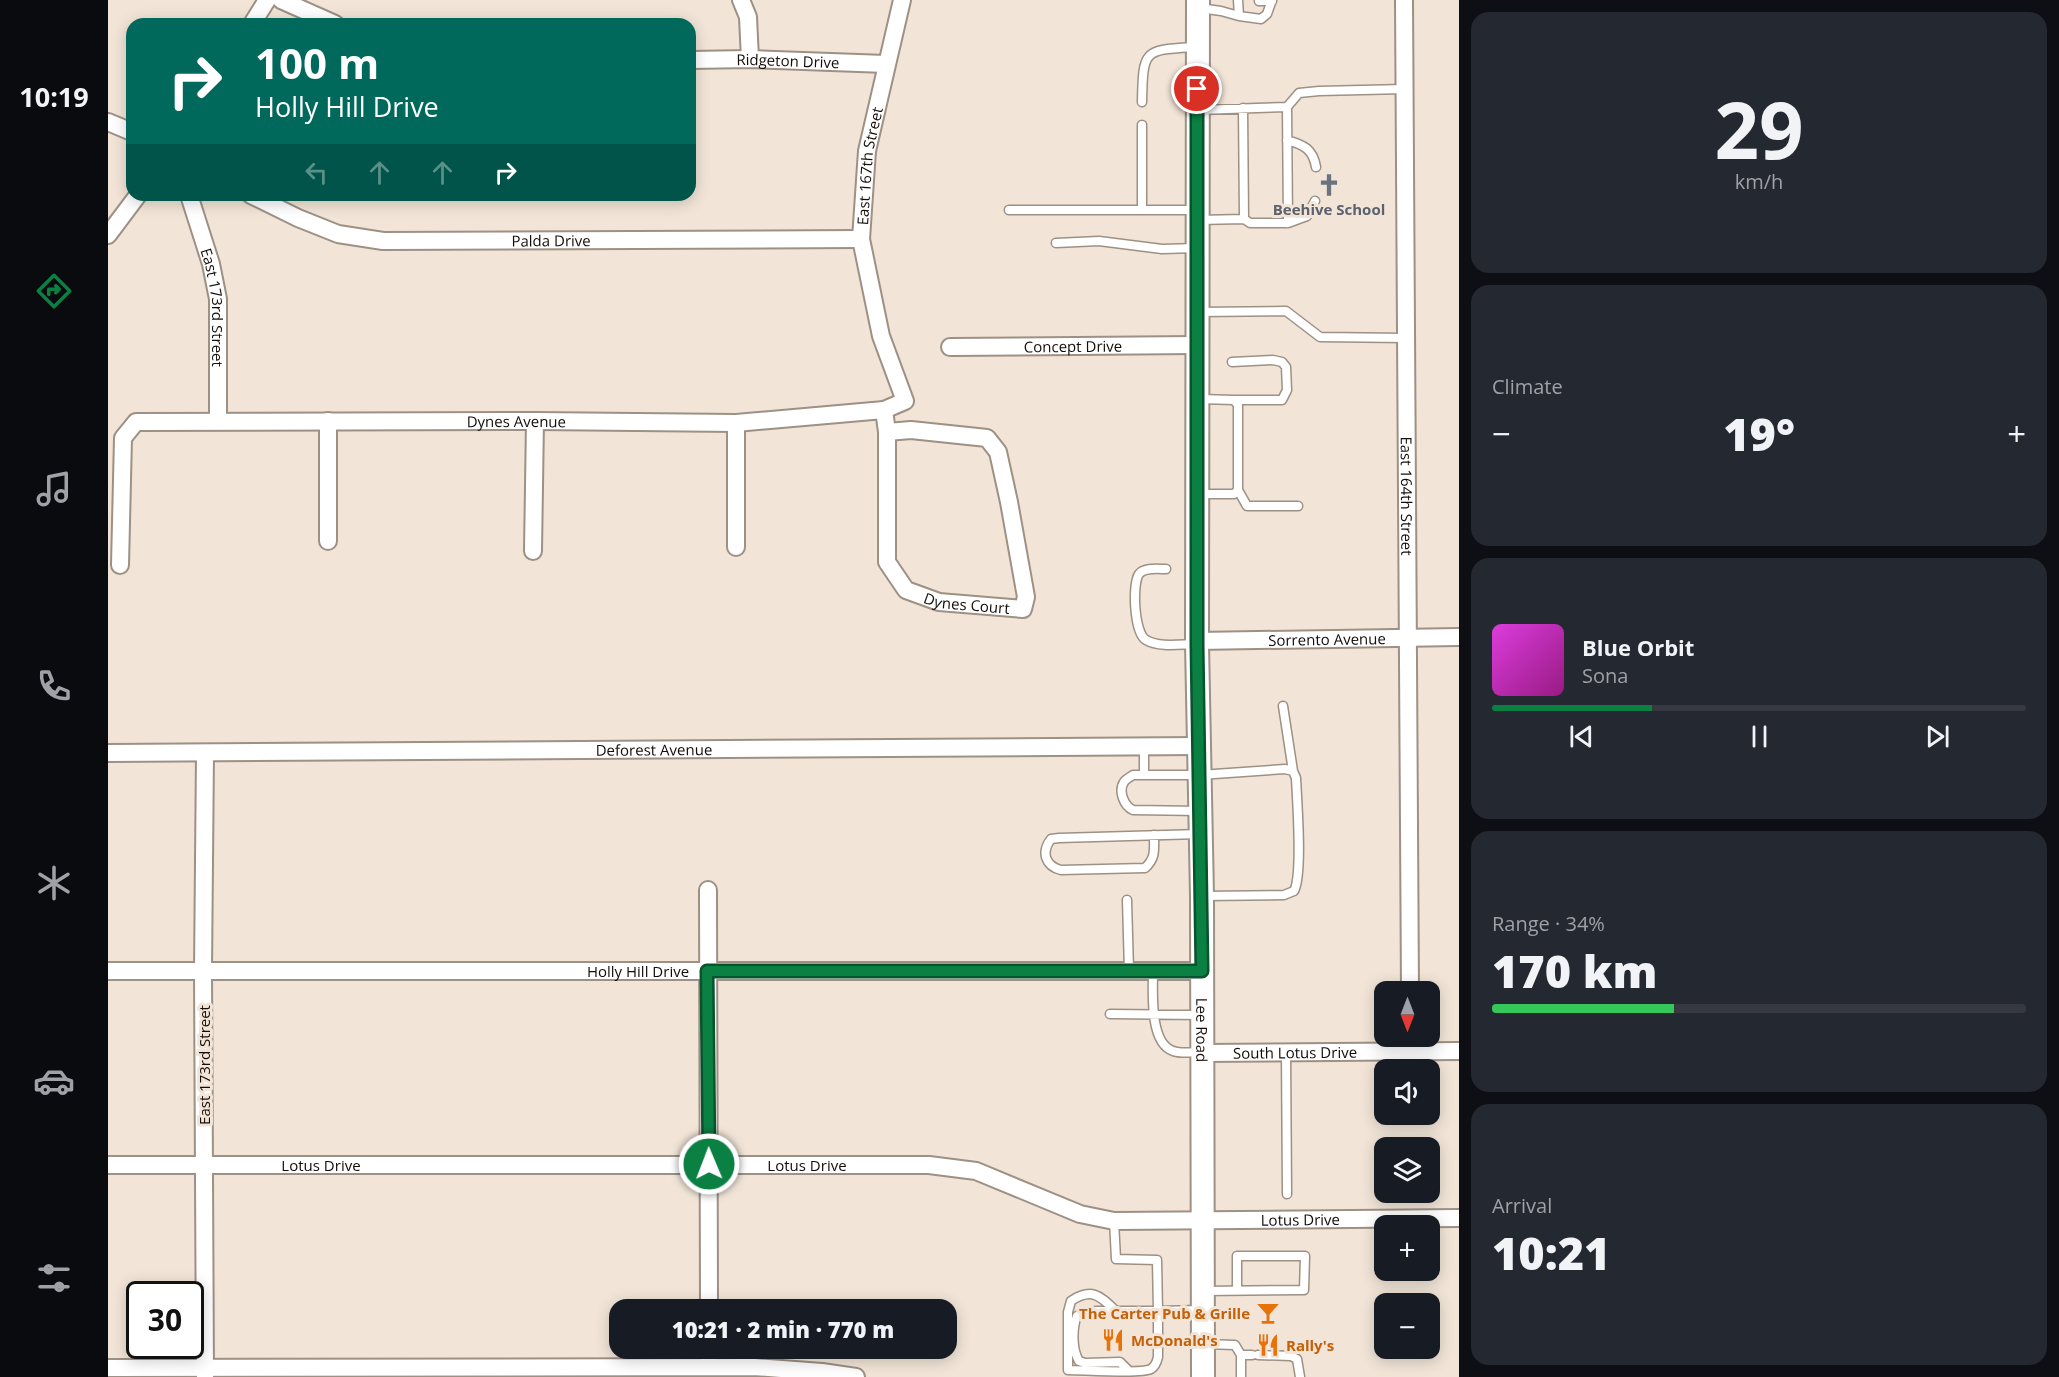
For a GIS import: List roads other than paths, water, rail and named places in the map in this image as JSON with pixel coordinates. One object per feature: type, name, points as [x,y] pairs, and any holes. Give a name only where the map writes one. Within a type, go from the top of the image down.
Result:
[{"type":"main road","name":"Lee Road","points":[[1198,4],[1197,642],[1202,896],[1203,1377]]},
{"type":"street","points":[[256,18],[267,0]]},
{"type":"street","points":[[281,0],[321,18]]},
{"type":"street","points":[[741,0],[748,16],[750,59]]},
{"type":"street","name":"East 167th Street","points":[[902,0],[867,151],[861,239],[881,336],[905,401]]},
{"type":"street","name":"East 164th Street","points":[[1404,0],[1410,981]]},
{"type":"street","name":"Ridgeton Drive","points":[[696,60],[750,59],[886,64]]},
{"type":"street","points":[[108,122],[126,130]]},
{"type":"street","points":[[108,235],[134,201]]},
{"type":"street","name":"East 173rd Street","points":[[191,201],[211,264],[218,299],[218,421]]},
{"type":"street","name":"Palda Drive","points":[[263,201],[338,234],[383,240],[861,239]]},
{"type":"street","name":"Concept Drive","points":[[950,347],[1197,345]]},
{"type":"street","name":"Dynes Avenue","points":[[120,565],[123,438],[136,422],[736,423],[884,410],[905,401]]},
{"type":"street","name":"Dynes Court","points":[[884,410],[887,432],[887,562],[906,590],[939,602],[1023,609],[1026,597],[998,452],[987,438],[911,430],[887,432]]},
{"type":"street","points":[[328,421],[328,541]]},
{"type":"street","points":[[533,551],[535,421]]},
{"type":"street","points":[[736,423],[736,547]]},
{"type":"street","name":"Sorrento Avenue","points":[[1197,642],[1459,637]]},
{"type":"street","name":"Deforest Avenue","points":[[108,753],[1200,746]]},
{"type":"street","name":"East 173rd Street","points":[[205,753],[203,971],[205,1373]]},
{"type":"street","points":[[708,890],[709,1299]]},
{"type":"street","name":"Holly Hill Drive","points":[[108,971],[1202,971]]},
{"type":"street","name":"South Lotus Drive","points":[[1202,1053],[1286,1052],[1374,1046]]},
{"type":"street","name":"South Lotus Drive","points":[[1431,1047],[1459,1051]]},
{"type":"street","name":"Lotus Drive","points":[[108,1164],[928,1164],[976,1171],[1080,1214],[1114,1221],[1459,1218]]},
{"type":"street","points":[[709,1359],[709,1367]]},
{"type":"street","points":[[108,1368],[205,1373],[534,1372],[709,1367],[753,1372],[822,1372],[856,1377]]},
{"type":"lane","points":[[1198,4],[1239,16],[1262,19],[1267,14],[1272,0],[1258,0]]},
{"type":"lane","points":[[1239,16],[1240,1]]},
{"type":"lane","points":[[1142,102],[1144,66],[1152,53],[1158,49],[1197,46]]},
{"type":"lane","points":[[1288,223],[1287,107],[1299,93],[1405,89]]},
{"type":"lane","points":[[1197,110],[1287,107]]},
{"type":"lane","points":[[1244,108],[1244,219]]},
{"type":"lane","points":[[1142,125],[1142,210]]},
{"type":"lane","points":[[1287,140],[1303,144],[1314,158],[1316,167]]},
{"type":"lane","points":[[1009,210],[1142,210],[1244,219],[1250,223],[1288,223],[1307,216],[1315,201]]},
{"type":"lane","points":[[1056,243],[1099,241],[1162,249],[1197,248]]},
{"type":"lane","points":[[1197,312],[1286,311],[1320,336],[1406,338]]},
{"type":"lane","points":[[1197,399],[1282,400],[1287,390],[1286,367],[1282,362],[1273,360],[1232,362]]},
{"type":"lane","points":[[1234,400],[1238,405],[1238,490],[1246,506],[1298,506]]},
{"type":"lane","points":[[1197,494],[1234,494],[1238,490]]},
{"type":"lane","points":[[1166,569],[1145,570],[1139,574],[1136,584],[1138,632],[1143,639],[1159,644],[1197,642]]},
{"type":"lane","points":[[1202,896],[1284,895],[1294,891],[1297,881],[1298,828],[1296,778],[1283,706]]},
{"type":"lane","points":[[1144,746],[1144,775]]},
{"type":"lane","points":[[1200,811],[1133,810],[1127,807],[1122,791],[1124,783],[1132,775],[1200,775],[1285,769],[1293,771]]},
{"type":"lane","points":[[1154,836],[1155,856],[1145,868],[1061,870],[1052,867],[1045,854],[1046,846],[1051,839],[1201,834]]},
{"type":"lane","points":[[1127,900],[1129,971]]},
{"type":"lane","points":[[1153,971],[1154,1015],[1159,1037],[1174,1052],[1202,1053]]},
{"type":"lane","points":[[1110,1014],[1202,1015]]},
{"type":"lane","points":[[1286,1052],[1287,1194]]},
{"type":"lane","points":[[1114,1221],[1116,1259],[1157,1260],[1157,1364],[1140,1374],[1129,1371],[1068,1370],[1068,1312],[1071,1301],[1080,1295],[1090,1293],[1098,1296],[1116,1311]]},
{"type":"lane","points":[[1129,1371],[1120,1362],[1085,1363],[1079,1361],[1074,1353],[1077,1316],[1088,1312],[1158,1311],[1237,1290],[1304,1290],[1305,1256],[1237,1256],[1237,1290]]},
{"type":"lane","points":[[1203,1344],[1235,1345],[1241,1355],[1241,1377]]},
{"type":"lane","points":[[1241,1355],[1291,1356],[1297,1359],[1300,1377]]},
{"type":"place","name":"Beehive School","points":[[1329,185]]},
{"type":"place","name":"The Carter Pub & Grille","points":[[1268,1313]]},
{"type":"place","name":"McDonald's","points":[[1113,1340]]},
{"type":"place","name":"Rally's","points":[[1268,1345]]}]
